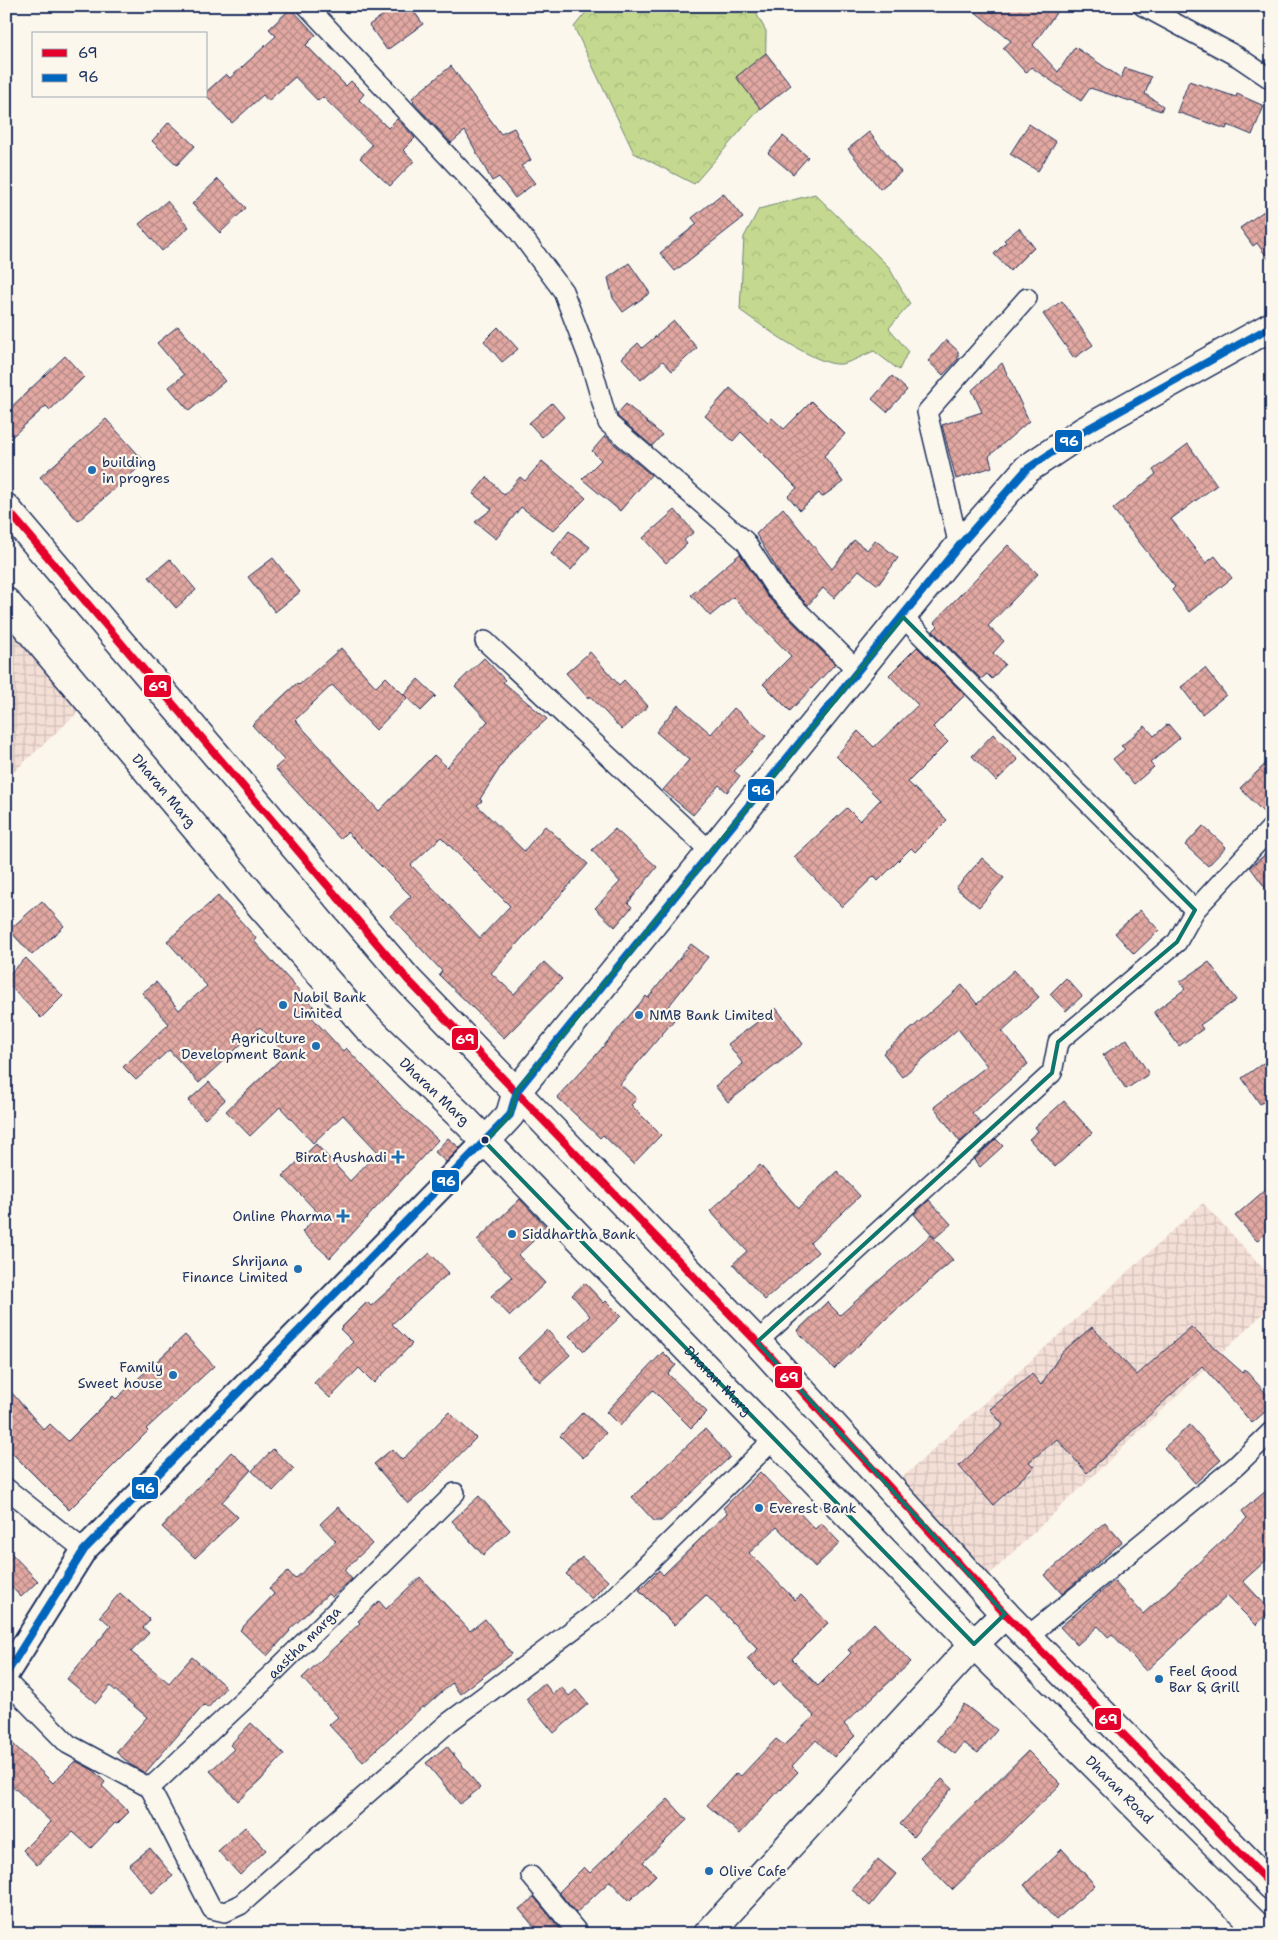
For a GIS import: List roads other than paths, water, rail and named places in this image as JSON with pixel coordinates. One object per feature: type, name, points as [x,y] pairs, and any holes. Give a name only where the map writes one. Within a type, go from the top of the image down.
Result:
[{"type":"main road","points":[[486,1142],[510,1115],[517,1091],[959,546],[1027,469],[1084,431],[1272,326]]},
{"type":"main road","points":[[6,508],[408,980],[757,1342],[1006,1614],[1272,1886]]},
{"type":"main road","name":"Dharan Marg","points":[[6,602],[262,907],[367,1027],[486,1142],[974,1644]]},
{"type":"main road","points":[[708,1934],[974,1644],[1006,1614]]},
{"type":"main road","name":"Dharan Road","points":[[974,1644],[1264,1934]]},
{"type":"street","points":[[307,6],[519,232],[563,290],[590,364],[608,423],[746,541],[775,588],[858,671]]},
{"type":"street","points":[[1144,6],[1238,57],[1272,80]]},
{"type":"street","points":[[959,546],[926,412],[1027,298]]},
{"type":"street","points":[[903,617],[1195,910]]},
{"type":"street","points":[[485,641],[711,852]]},
{"type":"street","points":[[757,1342],[1052,1073],[1058,1042],[1177,942],[1195,910],[1272,827]]},
{"type":"street","points":[[6,1674],[84,1550],[486,1142]]},
{"type":"street","points":[[1028,1636],[1236,1466],[1272,1431]]},
{"type":"street","points":[[6,1681],[68,1744],[150,1788],[212,1908],[225,1912],[240,1905],[448,1722],[606,1605],[775,1438]]},
{"type":"street","points":[[6,1488],[84,1550]]},
{"type":"street","name":"aastha marga","points":[[150,1788],[274,1672],[455,1493]]},
{"type":"street","points":[[531,1876],[579,1934]]},
{"type":"place","name":"building in progres","points":[[92,470]]},
{"type":"place","name":"Nabil Bank Limited","points":[[283,1005]]},
{"type":"place","name":"NMB Bank Limited","points":[[639,1015]]},
{"type":"place","name":"Agriculture Development Bank","points":[[316,1046]]},
{"type":"place","name":"Birat Aushadi","points":[[398,1157]]},
{"type":"place","name":"Online Pharma","points":[[343,1216]]},
{"type":"place","name":"Siddhartha Bank","points":[[512,1234]]},
{"type":"place","name":"Shrijana Finance Limited","points":[[298,1269]]},
{"type":"place","name":"Family Sweet house","points":[[173,1375]]},
{"type":"place","name":"Everest Bank","points":[[759,1508]]},
{"type":"place","name":"Feel Good Bar & Grill","points":[[1159,1679]]},
{"type":"place","name":"Olive Cafe","points":[[709,1871]]}]
